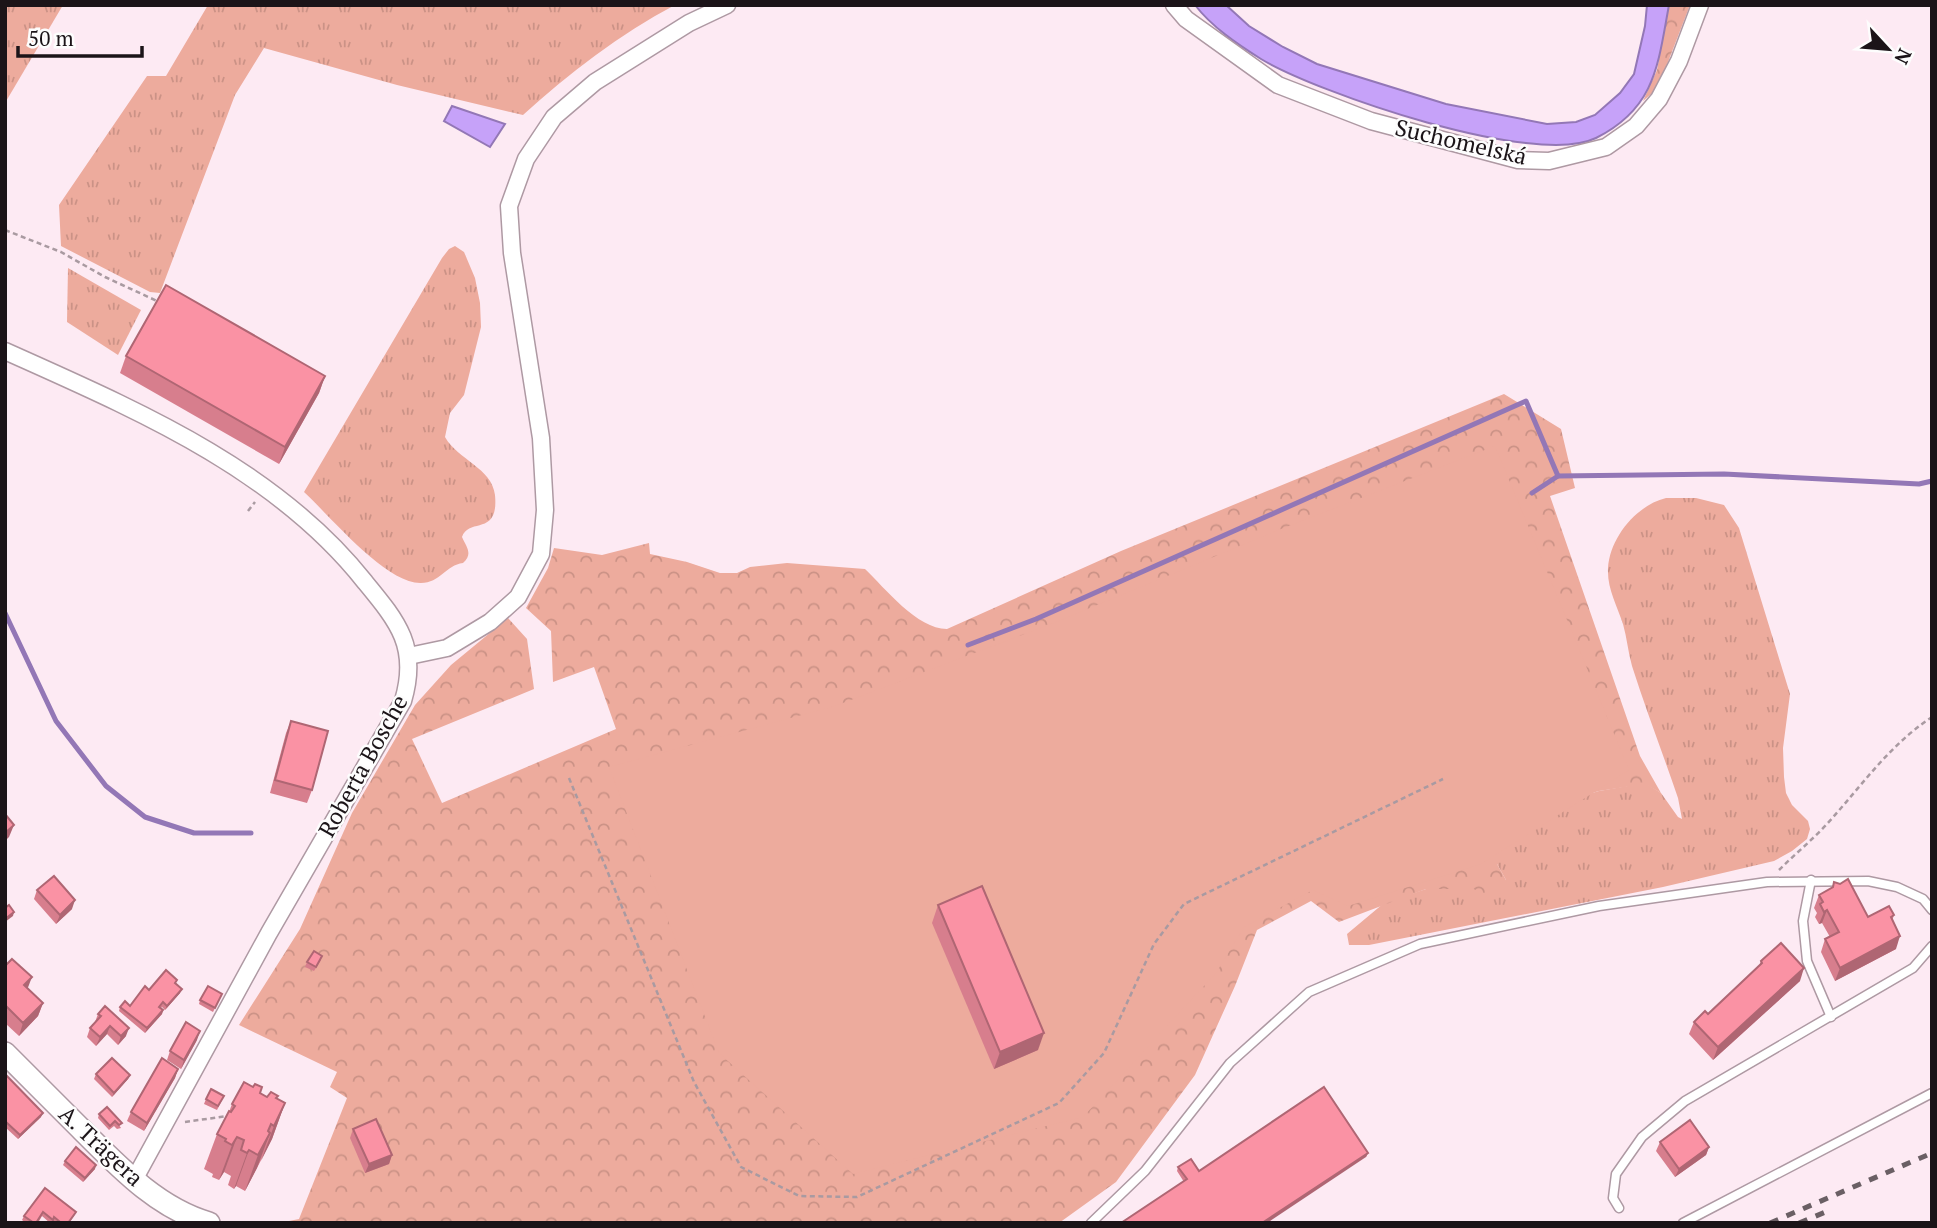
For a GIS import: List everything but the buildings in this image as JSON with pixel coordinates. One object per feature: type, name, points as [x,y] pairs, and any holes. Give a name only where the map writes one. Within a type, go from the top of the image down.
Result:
[{"type":"street","points":[[409,656],[447,648],[491,622],[518,597],[541,554],[545,510],[541,438],[512,253],[509,206],[526,159],[554,117],[595,82],[689,23],[727,5]]},
{"type":"street","name":"Suchomelská","points":[[1174,5],[1186,19],[1278,85],[1371,121],[1518,159],[1549,160],[1606,147],[1636,126],[1659,99],[1679,61],[1700,5]]},
{"type":"street","name":"Roberta Bosche","points":[[5,351],[175,432],[213,453],[278,497],[323,535],[353,567],[395,620],[409,656],[410,679],[403,701],[269,933],[134,1180]]},
{"type":"street","name":"A. Trägera","points":[[5,1053],[134,1180],[190,1217],[209,1223]]},
{"type":"lane","points":[[1811,880],[1803,921],[1807,961],[1830,1017]]},
{"type":"lane","points":[[1091,1223],[1145,1171],[1230,1063],[1308,992],[1420,944],[1599,906],[1767,882],[1868,881],[1897,887],[1923,899],[1932,910]]},
{"type":"lane","points":[[1619,1208],[1613,1198],[1616,1174],[1642,1137],[1685,1101],[1913,968],[1932,946]]},
{"type":"lane","points":[[1683,1223],[1932,1094]]},
{"type":"path","points":[[5,230],[61,252],[157,302]]},
{"type":"path","points":[[1767,882],[1825,827],[1875,766],[1899,742],[1932,717]]},
{"type":"path","points":[[569,778],[694,1082],[741,1167],[799,1196],[857,1197],[1059,1103],[1104,1053],[1154,944],[1184,904],[1443,779]]},
{"type":"path","points":[[164,1125],[237,1114]]},
{"type":"green space","points":[[5,5],[63,5],[5,103]]},
{"type":"green space","points":[[208,5],[675,5],[596,55],[523,115],[397,85],[264,48],[235,95],[160,293],[150,292],[61,246],[59,205],[147,76],[166,76]]},
{"type":"green space","points":[[1669,5],[1690,5],[1658,88],[1643,101],[1657,70]]},
{"type":"green space","points":[[455,246],[464,252],[475,278],[481,327],[464,395],[450,413],[445,437],[488,478],[493,486],[495,508],[488,521],[466,531],[462,537],[467,548],[466,560],[433,580],[421,583],[392,573],[375,561],[304,492],[442,258]]},
{"type":"green space","points":[[68,268],[141,310],[118,355],[67,322]]},
{"type":"green space","points":[[1504,394],[1561,429],[1575,488],[1550,496],[1640,756],[1661,793],[1645,784],[1599,791],[1568,800],[1497,852],[1497,864],[1506,880],[1504,894],[1482,895],[1474,889],[1426,889],[1339,922],[1311,901],[1257,930],[1195,1075],[1116,1182],[1059,1223],[279,1223],[299,1219],[347,1098],[330,1087],[337,1072],[239,1025],[300,929],[352,813],[415,705],[451,665],[508,618],[527,639],[534,689],[412,739],[442,803],[616,729],[594,667],[553,682],[551,631],[526,608],[548,568],[554,548],[602,555],[649,543],[650,554],[720,573],[737,573],[750,567],[787,563],[865,569],[913,615],[936,627],[947,629],[1121,551]]},
{"type":"green space","points":[[1495,446],[1629,770],[1481,864],[1348,906],[1313,890],[1244,927],[1216,973],[1083,1117],[853,1174],[719,1053],[609,767],[835,706],[1056,622],[1281,529]]},
{"type":"green space","points":[[1666,498],[1696,498],[1724,505],[1739,528],[1790,694],[1783,748],[1784,777],[1786,793],[1792,805],[1808,821],[1810,829],[1807,839],[1774,861],[1663,887],[1369,945],[1349,945],[1347,934],[1384,903],[1426,889],[1474,889],[1506,880],[1497,864],[1497,852],[1568,800],[1599,791],[1645,783],[1661,793],[1682,819],[1678,798],[1632,666],[1623,624],[1608,576],[1614,545],[1627,524],[1645,508]]},
{"type":"shaded area","points":[[1195,5],[1226,5],[1249,26],[1317,64],[1446,104],[1547,124],[1576,122],[1595,115],[1620,93],[1634,74],[1647,5],[1669,5],[1657,65],[1643,98],[1616,126],[1596,138],[1566,145],[1526,143],[1478,135],[1376,107],[1329,90],[1261,59],[1217,28]]},
{"type":"shaded area","points":[[452,106],[505,124],[490,147],[444,121]]},
{"type":"waterway","points":[[968,645],[1036,619],[1526,401],[1558,476],[1724,474],[1919,484],[1932,481]]},
{"type":"waterway","points":[[1532,493],[1558,476]]},
{"type":"waterway","points":[[5,613],[56,721],[106,786],[145,817],[194,833],[251,833]]},
{"type":"railway","points":[[1770,1223],[1932,1153]]},
{"type":"railway","points":[[1799,1223],[1828,1211]]}]
